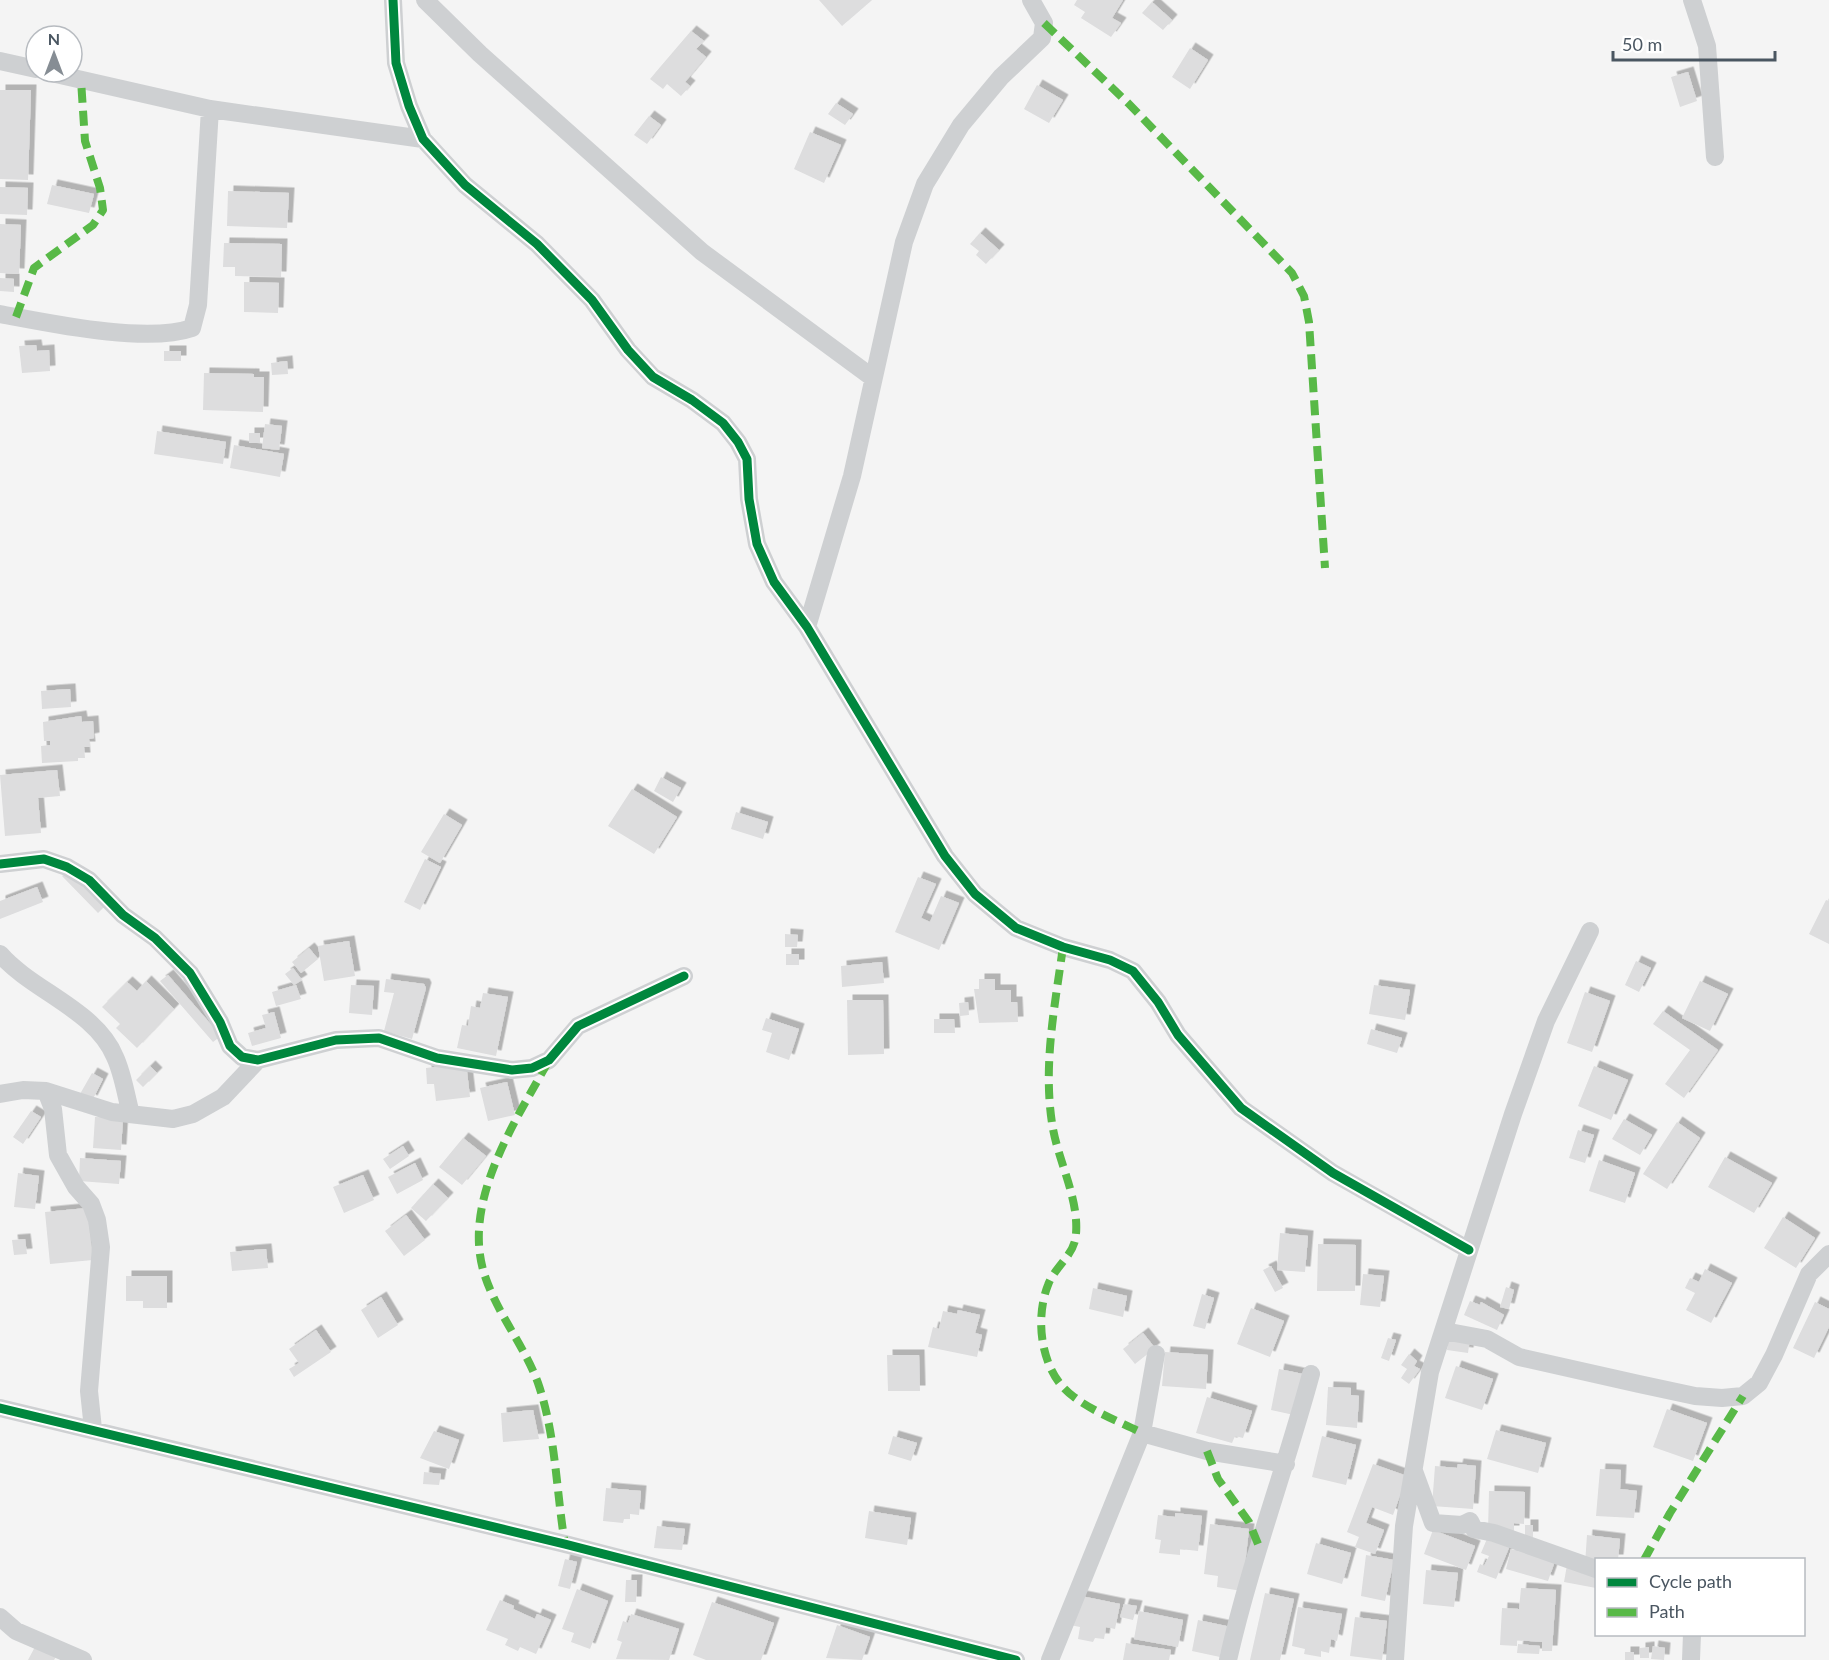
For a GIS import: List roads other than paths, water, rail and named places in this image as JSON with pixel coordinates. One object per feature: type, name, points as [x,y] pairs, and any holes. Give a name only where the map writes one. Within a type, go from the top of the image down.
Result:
[{"type":"street","points":[[393,0],[396,63],[409,106],[423,139],[465,185],[537,244],[585,292],[628,350],[653,377],[692,400],[723,423],[747,459],[749,499],[757,544],[774,582],[807,627],[945,856],[975,894],[1016,928],[1063,947],[1110,960],[1133,971],[1158,1002],[1178,1035],[1240,1108],[1333,1173],[1469,1250]]},
{"type":"street","points":[[425,0],[480,54],[702,252],[873,378]]},
{"type":"street","points":[[807,627],[852,476],[904,242],[925,184],[962,125],[1001,77],[1042,38],[1044,22],[1031,0]]},
{"type":"street","points":[[1692,0],[1707,46],[1715,157]]},
{"type":"street","points":[[0,61],[24,66]]},
{"type":"street","points":[[84,80],[210,109],[423,139]]},
{"type":"street","points":[[0,314],[114,331],[176,333],[192,328],[198,305],[210,109]]},
{"type":"street","points":[[0,864],[44,859],[67,867],[89,880],[123,915],[155,938],[190,973],[220,1022],[230,1046],[242,1057],[258,1060],[336,1040],[379,1038],[437,1058],[512,1070],[532,1068],[549,1060],[578,1026],[684,976]]},
{"type":"street","points":[[1395,1660],[1404,1526],[1430,1372],[1546,1021],[1590,931]]},
{"type":"street","points":[[0,954],[15,971],[66,1004],[99,1032],[115,1056],[131,1114]]},
{"type":"street","points":[[0,1094],[23,1090],[46,1091],[112,1112],[173,1119],[193,1113],[222,1097],[258,1060]]},
{"type":"street","points":[[46,1091],[53,1109],[58,1155],[76,1187],[91,1204],[97,1220],[101,1247],[89,1391],[93,1430]]},
{"type":"street","points":[[1444,1331],[1487,1339],[1519,1357],[1639,1384],[1695,1396],[1722,1398],[1743,1396],[1759,1383],[1774,1355],[1809,1274],[1829,1254]]},
{"type":"street","points":[[1050,1660],[1142,1433],[1156,1354]]},
{"type":"street","points":[[1228,1660],[1258,1544],[1287,1464],[1311,1374]]},
{"type":"street","points":[[0,1408],[565,1544],[1017,1660]]},
{"type":"street","points":[[1142,1433],[1207,1451],[1287,1464]]},
{"type":"street","points":[[1413,1468],[1433,1523],[1462,1525],[1470,1521],[1474,1529],[1481,1532],[1494,1533],[1595,1569]]},
{"type":"street","points":[[0,1617],[16,1631],[83,1660]]},
{"type":"street","points":[[1691,1660],[1692,1636]]}]
